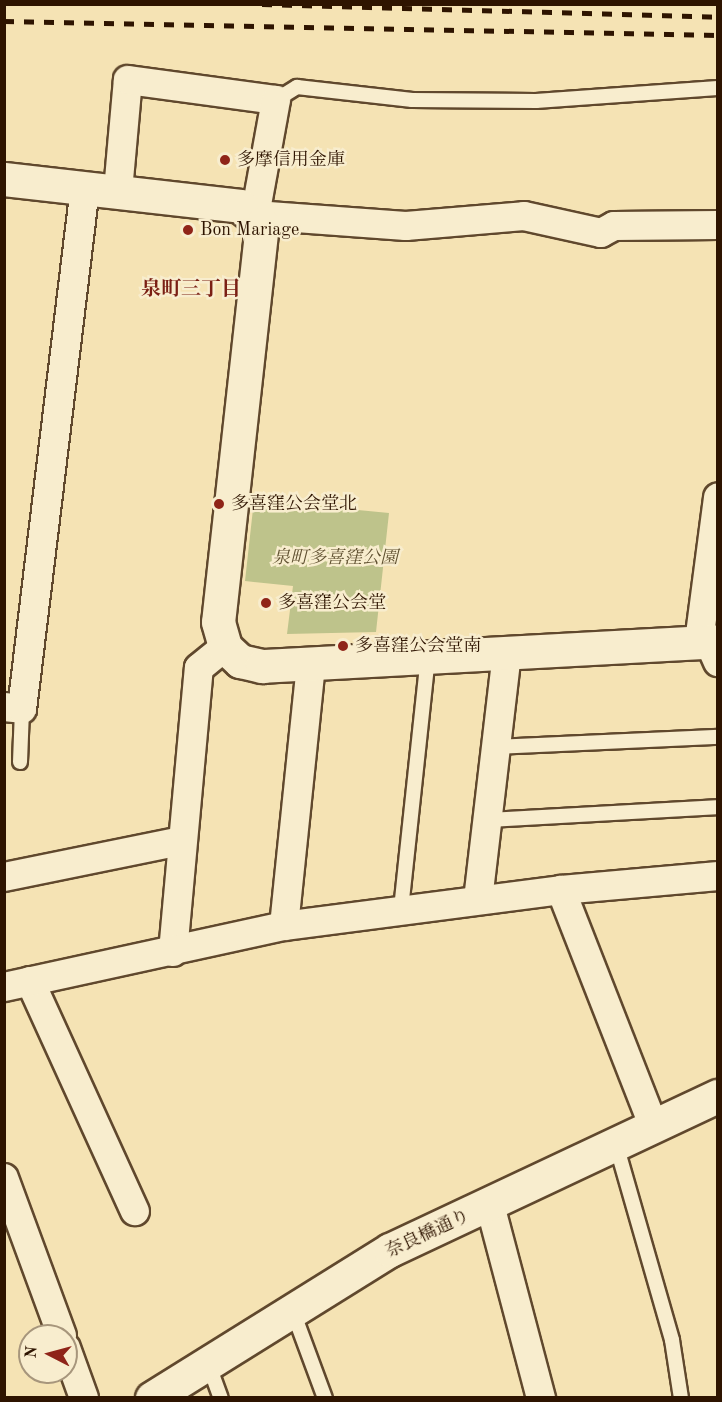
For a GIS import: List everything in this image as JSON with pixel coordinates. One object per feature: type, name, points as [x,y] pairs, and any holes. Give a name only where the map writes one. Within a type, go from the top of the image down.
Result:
[{"type":"street","points":[[118,191],[128,80],[276,100],[255,215],[264,237],[218,622],[225,647],[240,661],[262,666],[507,652],[711,647],[717,497]]},
{"type":"street","points":[[4,179],[240,206],[255,215],[406,226],[524,216],[601,233],[614,226],[717,225]]},
{"type":"street","points":[[13,708],[85,188]]},
{"type":"street","points":[[172,952],[199,668],[225,647]]},
{"type":"street","points":[[478,900],[507,652]]},
{"type":"street","points":[[284,926],[311,664]]},
{"type":"street","points":[[4,877],[181,840]]},
{"type":"street","points":[[135,1211],[17,984],[284,926],[561,890],[717,876]]},
{"type":"street","points":[[561,890],[654,1127]]},
{"type":"street","name":"奈良橋通り","points":[[152,1398],[291,1307],[390,1250],[617,1148],[717,1096]]},
{"type":"street","points":[[4,1178],[58,1324]]},
{"type":"street","points":[[490,1205],[541,1398]]},
{"type":"street","points":[[78,1381],[84,1398]]},
{"type":"lane","points":[[276,100],[297,87],[412,100],[536,101],[717,88]]},
{"type":"lane","points":[[401,909],[428,657]]},
{"type":"lane","points":[[13,708],[20,762]]},
{"type":"lane","points":[[496,747],[717,737]]},
{"type":"lane","points":[[487,820],[717,807]]},
{"type":"lane","points":[[617,1148],[672,1340],[681,1398]]},
{"type":"lane","points":[[291,1307],[325,1398]]},
{"type":"lane","points":[[208,1361],[221,1398]]},
{"type":"green space","name":"泉町多喜窪公園","points":[[254,500],[389,513],[376,632],[287,634],[293,586],[245,581]]},
{"type":"railway","points":[[262,4],[718,17]]},
{"type":"railway","points":[[4,21],[718,35]]},
{"type":"place","name":"多摩信用金庫","points":[[225,160]]},
{"type":"place","name":"Bon Mariage","points":[[188,230]]},
{"type":"place","name":"多喜窪公会堂北","points":[[219,504]]},
{"type":"place","name":"多喜窪公会堂","points":[[266,603]]},
{"type":"place","name":"多喜窪公会堂南","points":[[343,646]]},
{"type":"district","name":"泉町三丁目","points":[[191,290]]}]
